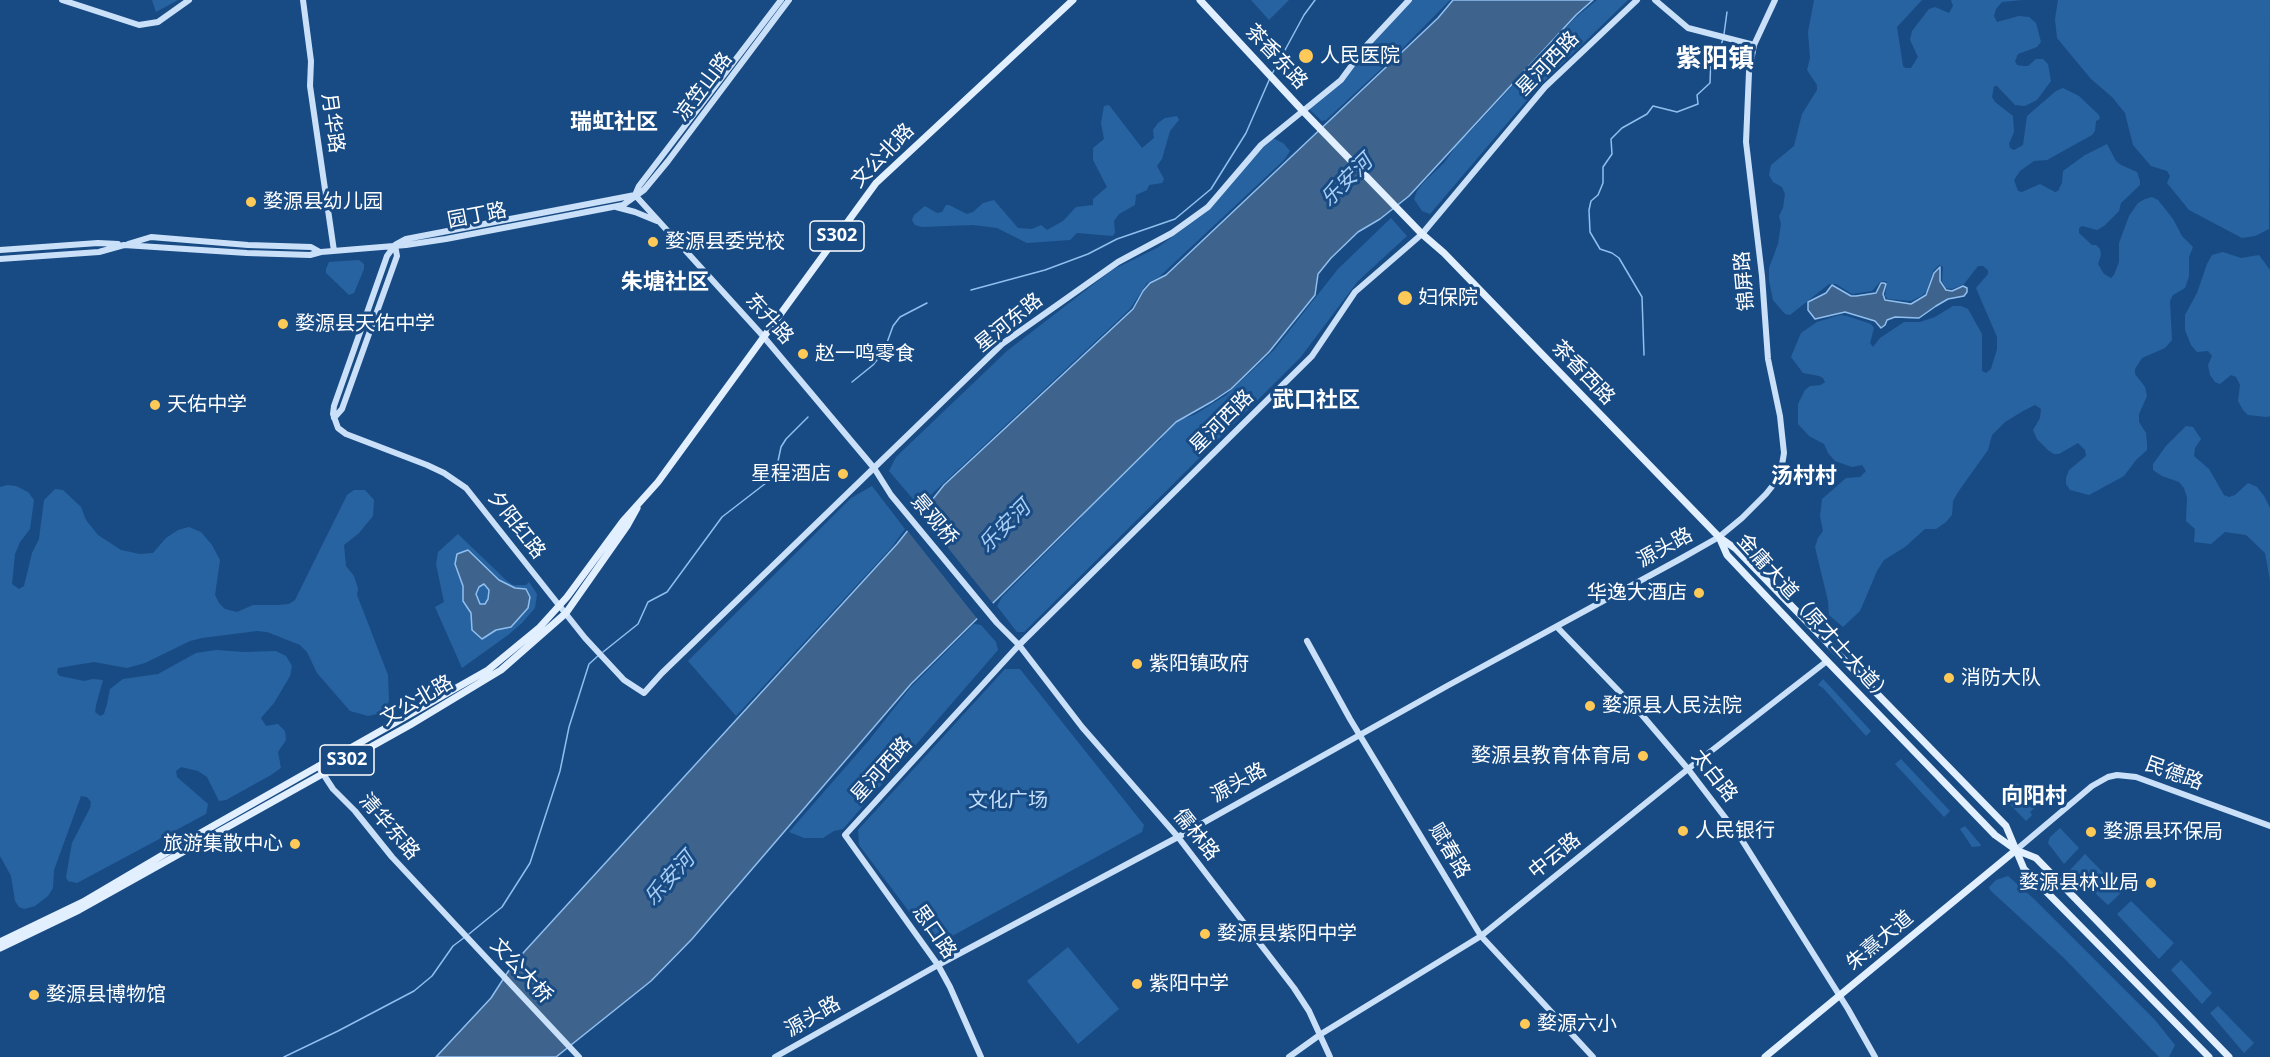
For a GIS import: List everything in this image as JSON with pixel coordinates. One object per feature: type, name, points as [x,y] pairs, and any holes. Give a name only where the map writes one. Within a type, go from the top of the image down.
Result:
[{"type":"main road","name":"文公北路","points":[[0,942],[83,902],[488,670],[532,634],[560,606],[623,521],[658,482],[881,177],[1073,0]]},
{"type":"main road","name":"茶香东路","points":[[1200,0],[1422,234]]},
{"type":"main road","name":"茶香西路","points":[[1422,234],[1444,253],[1719,537]]},
{"type":"main road","name":"文公北路","points":[[0,948],[79,910],[501,670],[566,613],[627,526],[638,504]]},
{"type":"main road","name":"金庸大道（原才士大道）","points":[[1719,537],[1727,555],[1995,836],[2016,850],[2036,858],[2229,1057]]},
{"type":"main road","name":"金庸大道（原才士大道）","points":[[1719,537],[1736,549],[2006,826],[2024,869],[2209,1057]]},
{"type":"main road","name":"朱熹大道","points":[[1765,1057],[2016,850]]},
{"type":"street","points":[[62,0],[139,25],[158,22],[189,0]]},
{"type":"street","name":"月华路","points":[[303,0],[311,61],[310,86],[334,250]]},
{"type":"street","name":"凉笠山路","points":[[635,195],[639,186],[781,0]]},
{"type":"street","name":"凉笠山路","points":[[635,195],[644,190],[668,161],[789,0]]},
{"type":"street","name":"星河东路","points":[[644,693],[1002,344],[1100,274],[1172,233],[1208,207],[1261,145],[1341,80],[1366,46],[1409,0]]},
{"type":"street","name":"星河西路","points":[[845,835],[1019,645],[1312,356],[1358,289],[1422,234],[1545,87],[1637,0]]},
{"type":"street","points":[[1655,0],[1688,28],[1723,39],[1754,45]]},
{"type":"street","name":"锦屏路","points":[[1719,537],[1748,513],[1770,489],[1782,465],[1784,453],[1780,416],[1768,359],[1762,276],[1746,142],[1749,72],[1754,45],[1775,0]]},
{"type":"street","points":[[395,245],[405,239],[635,195]]},
{"type":"street","name":"园丁路","points":[[0,250],[98,243],[310,255],[334,250],[406,245],[446,239],[623,205],[635,195]]},
{"type":"street","name":"东升路","points":[[635,195],[763,336],[874,468]]},
{"type":"street","points":[[612,207],[632,210],[661,223]]},
{"type":"street","name":"园丁路","points":[[0,259],[99,252],[124,245]]},
{"type":"street","name":"夕阳红路","points":[[395,245],[387,256],[334,406],[334,418],[338,428],[346,434],[427,465],[466,488],[600,654],[624,680],[644,693]]},
{"type":"street","name":"景观桥","points":[[874,468],[891,495],[997,623],[1019,645]]},
{"type":"street","name":"源头路","points":[[775,1057],[938,965],[1178,837],[1719,537]]},
{"type":"street","name":"太白路","points":[[1557,627],[1642,715],[1688,769],[1740,837],[1875,1057]]},
{"type":"street","name":"赋春路","points":[[1307,641],[1360,735],[1481,936],[1593,1057]]},
{"type":"street","name":"儒林路","points":[[1019,645],[1082,727],[1178,837],[1294,988],[1321,1034],[1330,1057]]},
{"type":"street","name":"中云路","points":[[1289,1057],[1321,1034],[1481,936],[1688,769],[1827,661]]},
{"type":"street","name":"清华东路","points":[[318,766],[333,789],[355,811],[438,908]]},
{"type":"street","name":"民德路","points":[[2016,850],[2092,786],[2117,775],[2136,777],[2270,826]]},
{"type":"street","name":"思口路","points":[[845,835],[938,965],[981,1057]]},
{"type":"street","name":"文公大桥","points":[[438,908],[579,1057]]},
{"type":"green space","points":[[152,0],[178,0],[156,12]]},
{"type":"green space","points":[[1251,0],[1289,0],[1269,20]]},
{"type":"green space","points":[[1411,0],[1450,0],[1396,55],[1326,120],[1322,121],[1309,109]]},
{"type":"green space","points":[[1597,0],[1628,0],[1537,88],[1430,214],[1422,211],[1414,199],[1417,191],[1444,163],[1454,149],[1454,143],[1467,135],[1576,17]]},
{"type":"green space","points":[[1814,0],[1922,0],[1897,27],[1903,66],[1911,68],[1918,57],[1910,40],[1912,31],[1929,9],[1935,7],[1949,13],[1953,6],[1951,0],[2022,0],[2002,2],[1994,16],[1997,22],[2019,16],[2029,17],[2036,23],[2041,42],[2037,47],[2018,54],[2015,61],[2017,65],[2028,66],[2036,59],[2043,59],[2048,64],[2051,81],[2037,100],[2025,106],[2015,105],[1997,86],[1994,86],[1992,97],[1995,102],[2013,116],[2014,132],[2009,144],[2010,148],[2014,150],[2023,145],[2027,116],[2056,91],[2063,88],[2079,96],[2099,115],[2100,119],[2096,121],[2092,135],[2047,160],[2034,161],[2020,171],[2014,180],[2018,191],[2022,192],[2040,184],[2055,192],[2058,191],[2062,183],[2063,171],[2085,155],[2107,144],[2116,161],[2137,172],[2140,185],[2121,203],[2119,211],[2104,226],[2097,230],[2082,226],[2079,228],[2079,233],[2100,249],[2098,264],[2104,274],[2111,278],[2114,275],[2119,262],[2119,243],[2129,216],[2138,203],[2145,199],[2152,197],[2158,200],[2173,219],[2182,236],[2193,247],[2189,257],[2189,277],[2185,288],[2173,295],[2170,301],[2172,340],[2165,348],[2142,358],[2135,369],[2135,374],[2145,387],[2147,396],[2139,414],[2139,422],[2146,433],[2147,450],[2124,476],[2089,495],[2070,490],[2066,484],[2069,470],[2086,456],[2085,450],[2078,443],[2059,454],[2049,451],[2037,439],[2033,430],[2040,418],[2041,409],[2035,405],[2023,411],[2005,422],[1992,435],[1988,450],[1953,501],[1952,515],[1936,529],[1925,529],[1905,547],[1884,560],[1860,611],[1843,627],[1829,615],[1828,601],[1815,547],[1823,531],[1820,516],[1822,499],[1846,478],[1860,477],[1866,471],[1862,465],[1852,467],[1835,461],[1824,444],[1809,436],[1798,424],[1798,404],[1805,390],[1810,386],[1821,385],[1825,382],[1819,376],[1803,373],[1791,357],[1801,333],[1817,322],[1840,315],[1847,316],[1871,324],[1874,328],[1870,343],[1873,347],[1880,338],[1904,322],[1920,322],[1935,317],[1953,306],[1961,306],[1968,309],[1982,334],[1982,371],[1986,373],[1991,369],[1997,349],[1997,337],[1976,288],[1988,274],[1988,270],[1983,266],[1978,266],[1964,284],[1952,289],[1946,288],[1942,281],[1943,267],[1939,265],[1933,271],[1927,290],[1923,295],[1911,301],[1888,299],[1885,296],[1887,282],[1884,281],[1872,291],[1852,294],[1836,284],[1829,284],[1790,315],[1785,314],[1773,300],[1769,268],[1778,244],[1781,224],[1779,216],[1785,194],[1782,187],[1773,182],[1769,175],[1771,165],[1794,146],[1802,114],[1817,90],[1817,85],[1807,70],[1810,58],[1808,32]]},
{"type":"green space","points":[[2058,0],[2270,0],[2269,229],[2255,236],[2242,238],[2189,210],[2167,183],[2170,176],[2167,171],[2151,166],[2133,145],[2125,113],[2112,97],[2091,79],[2057,38],[2055,19]]},
{"type":"green space","points":[[1109,105],[1142,148],[1154,138],[1153,130],[1158,123],[1165,118],[1177,116],[1179,120],[1170,131],[1162,159],[1157,166],[1164,179],[1162,183],[1149,185],[1147,190],[1136,195],[1135,205],[1119,214],[1114,221],[1113,236],[1077,233],[1070,240],[1027,243],[997,228],[973,225],[922,227],[915,225],[912,220],[914,215],[925,206],[937,213],[942,212],[946,205],[949,205],[967,214],[983,203],[994,200],[1018,228],[1032,229],[1041,225],[1047,230],[1063,221],[1076,207],[1093,205],[1093,199],[1107,187],[1093,160],[1093,148],[1104,139],[1101,123],[1104,106]]},
{"type":"green space","points":[[1269,139],[1283,143],[1290,151],[1285,159],[1159,277],[1147,283],[1130,309],[919,506],[889,471],[896,457],[1007,351],[1112,270],[1157,248],[1208,211]]},
{"type":"green space","points":[[1391,218],[1407,236],[1358,281],[1300,358],[1024,632],[1017,632],[997,606],[1002,597],[1081,518],[1082,507],[1134,459],[1161,440],[1162,432],[1172,422],[1194,415],[1225,396],[1274,350],[1338,269]]},
{"type":"green space","points":[[2223,252],[2241,258],[2259,255],[2270,270],[2270,416],[2267,417],[2248,415],[2243,410],[2238,401],[2240,385],[2236,377],[2231,375],[2220,384],[2215,382],[2210,375],[2208,365],[2212,356],[2208,351],[2197,352],[2191,345],[2185,330],[2185,315],[2197,293],[2207,264],[2212,255]]},
{"type":"green space","points":[[359,260],[364,264],[364,269],[354,293],[349,295],[326,273],[326,269],[329,262]]},
{"type":"green space","points":[[2186,426],[2193,427],[2201,439],[2195,448],[2194,456],[2209,469],[2224,495],[2229,497],[2235,495],[2248,483],[2257,487],[2264,496],[2270,508],[2270,580],[2265,553],[2246,535],[2225,532],[2211,544],[2194,542],[2195,529],[2186,521],[2187,498],[2184,488],[2179,482],[2153,470],[2153,464],[2166,446]]},
{"type":"green space","points":[[16,486],[28,492],[34,500],[30,529],[20,542],[15,554],[12,584],[19,589],[24,586],[32,553],[39,539],[44,500],[55,489],[63,490],[81,507],[86,520],[98,535],[121,550],[140,554],[153,553],[166,538],[178,530],[189,527],[201,532],[212,545],[220,560],[215,595],[225,609],[237,612],[253,605],[289,604],[295,600],[347,495],[354,490],[365,490],[374,500],[373,516],[359,533],[344,545],[346,566],[354,576],[358,589],[357,595],[388,675],[389,701],[385,708],[377,714],[368,716],[350,711],[317,673],[307,652],[300,645],[267,632],[257,631],[190,641],[145,663],[127,668],[94,662],[58,668],[57,673],[60,676],[84,681],[103,680],[95,712],[100,716],[104,714],[110,689],[123,679],[158,674],[196,653],[216,650],[276,651],[286,656],[292,666],[290,676],[274,703],[261,718],[266,726],[278,724],[285,731],[286,740],[278,752],[281,768],[226,800],[219,801],[207,777],[198,771],[181,767],[176,771],[177,777],[208,804],[206,814],[77,883],[68,881],[66,877],[72,843],[90,808],[91,802],[87,797],[81,796],[54,870],[53,888],[48,896],[35,906],[24,909],[19,907],[15,901],[11,876],[0,856],[0,487]]},
{"type":"green space","points":[[872,486],[905,529],[891,548],[736,716],[688,661],[851,498]]},
{"type":"green space","points":[[458,534],[507,581],[513,585],[526,585],[529,582],[537,594],[535,608],[522,623],[462,668],[435,607],[444,602],[436,564],[438,552]]},
{"type":"green space","points":[[974,624],[981,625],[996,642],[998,650],[843,829],[834,831],[823,838],[804,838],[789,832],[870,739],[910,688]]},
{"type":"green space","name":"文化广场","points":[[1005,669],[1020,669],[1144,825],[1142,832],[943,941],[929,938],[859,845],[858,830]]},
{"type":"green space","points":[[1823,679],[1871,731],[1866,736],[1818,685]]},
{"type":"green space","points":[[1901,759],[1950,811],[1944,817],[1895,764]]},
{"type":"green space","points":[[2017,783],[2038,805],[2030,812],[2032,815],[2026,821],[2003,797]]},
{"type":"green space","points":[[1965,826],[1981,846],[1972,847],[1960,829]]},
{"type":"green space","points":[[2060,828],[2079,848],[2064,864],[2048,843],[2050,837]]},
{"type":"green space","points":[[2085,854],[2122,892],[2108,905],[2070,870]]},
{"type":"green space","points":[[2008,876],[2155,1020],[2175,1045],[2169,1057],[2159,1057],[2064,958],[1990,890],[1989,887],[1996,880]]},
{"type":"green space","points":[[2131,901],[2174,943],[2159,959],[2117,914]]},
{"type":"green space","points":[[1068,947],[1119,1009],[1078,1044],[1027,981]]},
{"type":"green space","points":[[2181,960],[2212,993],[2202,1004],[2171,970]]},
{"type":"green space","points":[[2218,1006],[2254,1043],[2244,1053],[2210,1013]]},
{"type":"water","name":"乐安河","points":[[1453,0],[1593,0],[1576,15],[1409,196],[1380,219],[1358,232],[1331,258],[1318,274],[1315,295],[1269,352],[1231,389],[1176,422],[911,684],[692,939],[651,981],[556,1057],[436,1057],[491,998],[513,964],[897,544],[944,485],[1133,309],[1150,283],[1166,275],[1438,18]]},
{"type":"water","points":[[1940,267],[1940,281],[1946,290],[1952,291],[1963,286],[1967,288],[1967,292],[1964,296],[1948,299],[1919,318],[1895,317],[1887,320],[1881,328],[1875,321],[1845,312],[1815,319],[1808,310],[1808,302],[1826,293],[1832,285],[1851,296],[1856,296],[1876,293],[1881,283],[1884,283],[1886,284],[1883,294],[1885,300],[1911,304],[1926,295],[1934,273]]},
{"type":"water","points":[[468,550],[499,580],[515,588],[526,589],[530,597],[528,608],[511,627],[496,630],[482,639],[472,630],[471,613],[463,601],[463,586],[455,564],[457,554]],"holes":[[[484,584],[489,590],[485,604],[480,604],[476,594],[479,587]]]},
{"type":"pier","points":[[919,512],[995,606],[979,621],[906,529]]},
{"type":"waterway","points":[[1272,74],[1304,15],[1315,0]]},
{"type":"waterway","points":[[1724,34],[1727,12]]},
{"type":"waterway","points":[[1644,355],[1642,297],[1619,258],[1600,249],[1590,232],[1591,201],[1598,195],[1603,183],[1603,167],[1612,154],[1611,139],[1622,128],[1647,114],[1653,106],[1677,112],[1698,104],[1697,95],[1710,83],[1711,56],[1721,45],[1723,39]]},
{"type":"waterway","points":[[971,290],[1045,270],[1088,254],[1117,239],[1175,219],[1211,189],[1246,133],[1270,78]]},
{"type":"waterway","points":[[852,382],[873,365],[884,351],[893,326],[900,317],[927,303]]},
{"type":"waterway","points":[[603,652],[638,624],[648,602],[667,592],[722,517],[766,483],[777,466],[781,447],[786,439],[808,417]]},
{"type":"waterway","points":[[469,934],[502,907],[530,863],[560,771],[569,727],[589,664],[599,655]]},
{"type":"waterway","points":[[284,1057],[414,991],[432,976],[453,946],[465,937]]},
{"type":"place","name":"人民医院","points":[[1306,56]]},
{"type":"place","name":"婺源县幼儿园","points":[[251,202]]},
{"type":"place","name":"婺源县委党校","points":[[653,242]]},
{"type":"place","name":"妇保院","points":[[1405,298]]},
{"type":"place","name":"婺源县天佑中学","points":[[283,324]]},
{"type":"place","name":"赵一鸣零食","points":[[803,354]]},
{"type":"place","name":"天佑中学","points":[[155,405]]},
{"type":"place","name":"星程酒店","points":[[843,474]]},
{"type":"place","name":"华逸大酒店","points":[[1699,593]]},
{"type":"place","name":"紫阳镇政府","points":[[1137,664]]},
{"type":"place","name":"消防大队","points":[[1949,678]]},
{"type":"place","name":"婺源县人民法院","points":[[1590,706]]},
{"type":"place","name":"婺源县教育体育局","points":[[1643,756]]},
{"type":"place","name":"人民银行","points":[[1683,831]]},
{"type":"place","name":"婺源县环保局","points":[[2091,832]]},
{"type":"place","name":"旅游集散中心","points":[[295,844]]},
{"type":"place","name":"婺源县林业局","points":[[2151,883]]},
{"type":"place","name":"婺源县紫阳中学","points":[[1205,934]]},
{"type":"place","name":"紫阳中学","points":[[1137,984]]},
{"type":"place","name":"婺源县博物馆","points":[[34,995]]},
{"type":"place","name":"婺源六小","points":[[1525,1024]]},
{"type":"district","name":"紫阳镇","points":[[1715,60]]},
{"type":"district","name":"瑞虹社区","points":[[614,123]]},
{"type":"district","name":"朱塘社区","points":[[665,283]]},
{"type":"district","name":"武口社区","points":[[1316,401]]},
{"type":"district","name":"汤村村","points":[[1804,477]]},
{"type":"district","name":"向阳村","points":[[2034,797]]}]
